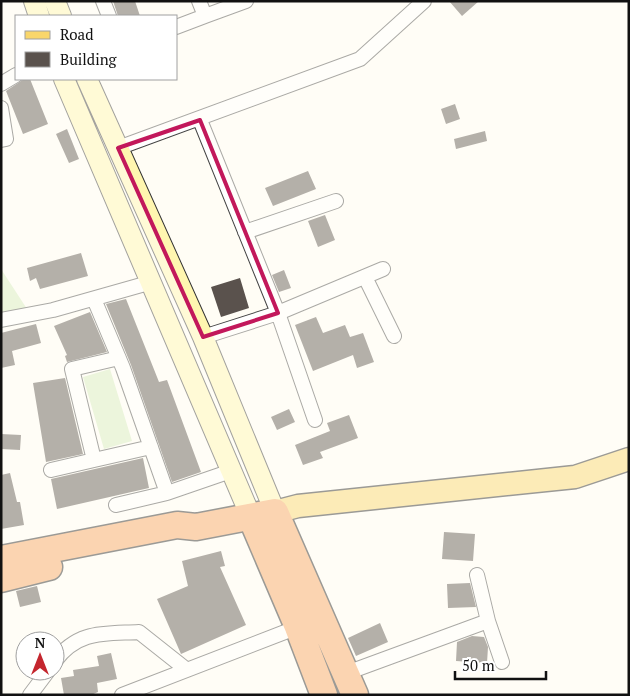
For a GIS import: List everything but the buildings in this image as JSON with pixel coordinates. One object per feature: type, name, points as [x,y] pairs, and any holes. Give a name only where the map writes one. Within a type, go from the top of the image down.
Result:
[{"type":"highway","points":[[1,559],[177,526],[196,528],[263,515]]},
{"type":"highway","points":[[263,515],[298,627],[321,687]]},
{"type":"highway","points":[[263,515],[350,684]]},
{"type":"highway","points":[[1,579],[181,537],[196,528]]},
{"type":"main road","points":[[34,1],[39,15]]},
{"type":"main road","points":[[56,1],[61,15]]},
{"type":"main road","points":[[64,80],[231,471],[263,515]]},
{"type":"main road","points":[[87,80],[203,337],[263,515]]},
{"type":"main road","points":[[263,515],[298,506],[575,477],[629,459]]},
{"type":"street","points":[[103,1],[109,15]]},
{"type":"street","points":[[199,1],[205,16]]},
{"type":"street","points":[[178,26],[246,1]]},
{"type":"street","points":[[118,148],[200,120],[360,59],[424,1]]},
{"type":"street","points":[[1,84],[15,76]]},
{"type":"street","points":[[1,108],[6,139],[1,140]]},
{"type":"street","points":[[200,120],[278,313],[315,420]]},
{"type":"street","points":[[245,232],[336,201]]},
{"type":"street","points":[[203,337],[278,313],[383,269]]},
{"type":"street","points":[[365,277],[394,336]]},
{"type":"street","points":[[1,320],[53,310],[152,282]]},
{"type":"street","points":[[94,299],[119,358],[167,493]]},
{"type":"street","points":[[94,460],[72,369],[119,358]]},
{"type":"street","points":[[51,470],[151,447]]},
{"type":"street","points":[[116,505],[167,493],[231,471]]},
{"type":"street","points":[[477,576],[488,621],[502,662]]},
{"type":"street","points":[[321,687],[350,684],[488,621]]},
{"type":"street","points":[[122,695],[298,627]]},
{"type":"street","points":[[65,650],[85,636],[139,632],[187,670]]},
{"type":"street","points":[[30,695],[40,681]]},
{"type":"highlighted area","points":[[200,120],[278,313],[203,337],[118,148]]},
{"type":"green space","points":[[1,269],[29,312],[1,318]]},
{"type":"green space","points":[[110,369],[132,441],[104,449],[83,377]]}]
